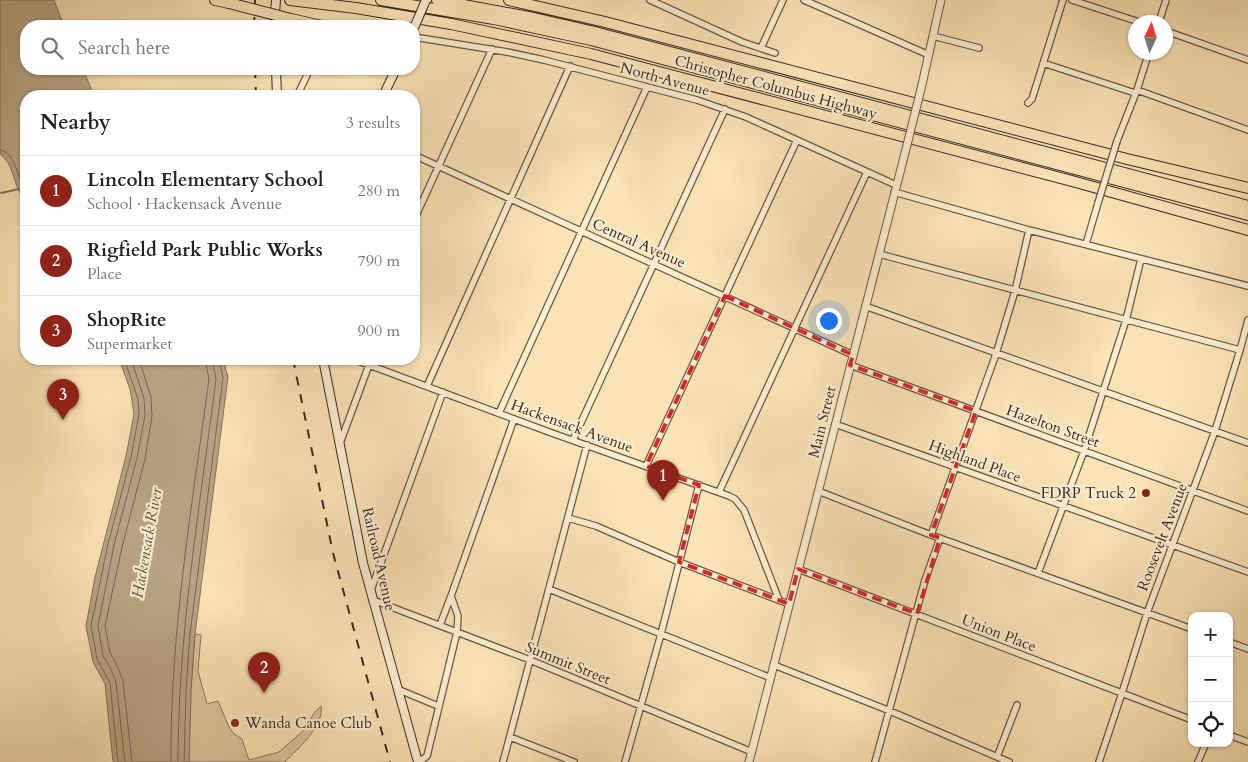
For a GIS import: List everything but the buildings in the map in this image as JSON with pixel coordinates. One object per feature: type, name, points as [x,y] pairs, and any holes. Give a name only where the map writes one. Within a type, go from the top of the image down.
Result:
[{"type":"highway","points":[[215,0],[295,20]]},
{"type":"highway","name":"Christopher Columbus Highway","points":[[291,0],[441,22],[573,49],[1063,178],[1248,230]]},
{"type":"highway","name":"Christopher Columbus Highway","points":[[381,0],[484,17],[581,37],[1248,215]]},
{"type":"highway","name":"Christopher Columbus Highway","points":[[437,0],[541,19],[595,32],[1248,206]]},
{"type":"highway","name":"Christopher Columbus Highway","points":[[509,0],[605,22],[1127,159],[1248,188]]},
{"type":"main road","points":[[274,20],[276,0]]},
{"type":"main road","points":[[417,20],[426,0]]},
{"type":"main road","points":[[276,75],[277,90]]},
{"type":"main road","points":[[386,90],[393,75]]},
{"type":"main road","name":"Railroad Avenue","points":[[324,365],[363,563],[419,762]]},
{"type":"street","points":[[650,0],[742,42],[776,54]]},
{"type":"street","points":[[761,48],[783,0]]},
{"type":"street","points":[[804,0],[929,55]]},
{"type":"street","name":"Main Street","points":[[749,762],[905,153],[941,0]]},
{"type":"street","points":[[1028,104],[1032,98],[1064,0]]},
{"type":"street","points":[[1072,0],[1128,18]]},
{"type":"street","points":[[1161,15],[1166,0]]},
{"type":"street","points":[[1173,33],[1248,60]]},
{"type":"street","points":[[933,36],[979,48]]},
{"type":"street","name":"North Avenue","points":[[420,38],[492,49],[570,66],[725,109],[867,172],[895,188],[1029,230],[1248,286]]},
{"type":"street","points":[[420,207],[492,49]]},
{"type":"street","points":[[1086,244],[1117,141],[1146,60]]},
{"type":"street","points":[[1043,63],[1248,130]]},
{"type":"street","points":[[427,386],[570,66]]},
{"type":"street","points":[[300,90],[307,75]]},
{"type":"street","points":[[499,413],[647,87]]},
{"type":"street","points":[[573,440],[725,109]]},
{"type":"street","points":[[646,466],[797,140]]},
{"type":"street","name":"Central Avenue","points":[[420,157],[853,355]]},
{"type":"street","points":[[720,492],[867,172]]},
{"type":"street","points":[[931,535],[996,354],[1015,291],[1029,230]]},
{"type":"street","points":[[879,254],[1240,350]]},
{"type":"street","points":[[1038,574],[1084,451],[1126,320],[1142,259]]},
{"type":"street","points":[[866,306],[1248,443]]},
{"type":"street","name":"Roosevelt Avenue","points":[[1098,762],[1122,694],[1147,613],[1215,431],[1248,320]]},
{"type":"street","points":[[340,443],[369,365]]},
{"type":"street","name":"Hackensack Avenue","points":[[369,365],[720,492],[734,499],[744,510],[779,600]]},
{"type":"street","name":"Hazelton Street","points":[[850,365],[1248,511]]},
{"type":"street","points":[[371,590],[443,392]]},
{"type":"street","points":[[440,625],[514,419]]},
{"type":"street","name":"Highland Place","points":[[835,424],[1248,572]]},
{"type":"street","points":[[503,762],[587,445]]},
{"type":"street","points":[[625,762],[661,634],[699,485]]},
{"type":"street","points":[[818,491],[931,535],[1188,628]]},
{"type":"street","points":[[568,518],[596,526],[680,562],[789,604]]},
{"type":"street","points":[[875,762],[925,580],[940,538]]},
{"type":"street","name":"Union Place","points":[[798,569],[1188,719]]},
{"type":"street","points":[[549,589],[770,678]]},
{"type":"street","points":[[419,762],[427,756],[457,632],[458,616],[451,596]]},
{"type":"street","name":"Summit Street","points":[[373,600],[530,660],[752,752]]},
{"type":"street","points":[[1233,643],[1248,649]]},
{"type":"street","points":[[774,665],[890,711],[1003,760],[1016,705]]},
{"type":"street","points":[[397,689],[438,706]]},
{"type":"street","points":[[1233,736],[1248,742]]},
{"type":"street","points":[[510,737],[574,762]]},
{"type":"street","points":[[1198,762],[1204,747]]},
{"type":"highlighted area","points":[[725,296],[853,355],[850,365],[976,411],[931,535],[940,538],[917,614],[798,569],[789,604],[679,562],[699,485],[646,466]]},
{"type":"shaded area","points":[[195,634],[201,635],[198,671],[207,704],[218,701],[229,727],[234,734],[242,739],[249,760],[279,752],[304,730],[314,713],[321,706],[318,722],[309,737],[285,762],[189,762]]},
{"type":"water","points":[[0,0],[54,0],[62,20],[20,20],[20,75],[85,75],[92,90],[20,90],[20,193],[10,166],[0,154]]},
{"type":"water","name":"Hackensack River","points":[[121,365],[225,365],[228,377],[195,634],[189,762],[113,762],[105,684],[93,662],[86,626],[95,577],[126,456],[134,414],[130,389]]},
{"type":"waterway","points":[[1,193],[19,189]]},
{"type":"railway","points":[[254,20],[255,0]]},
{"type":"railway","points":[[255,75],[256,90]]},
{"type":"railway","points":[[294,365],[333,553],[390,762]]},
{"type":"place","name":"ShopRite","points":[[63,420]]},
{"type":"place","name":"FDRP Truck 2","points":[[1146,493]]},
{"type":"place","name":"Lincoln Elementary School","points":[[663,501]]},
{"type":"place","name":"Rigfield Park Public Works","points":[[264,693]]},
{"type":"place","name":"Wanda Canoe Club","points":[[235,723]]}]
